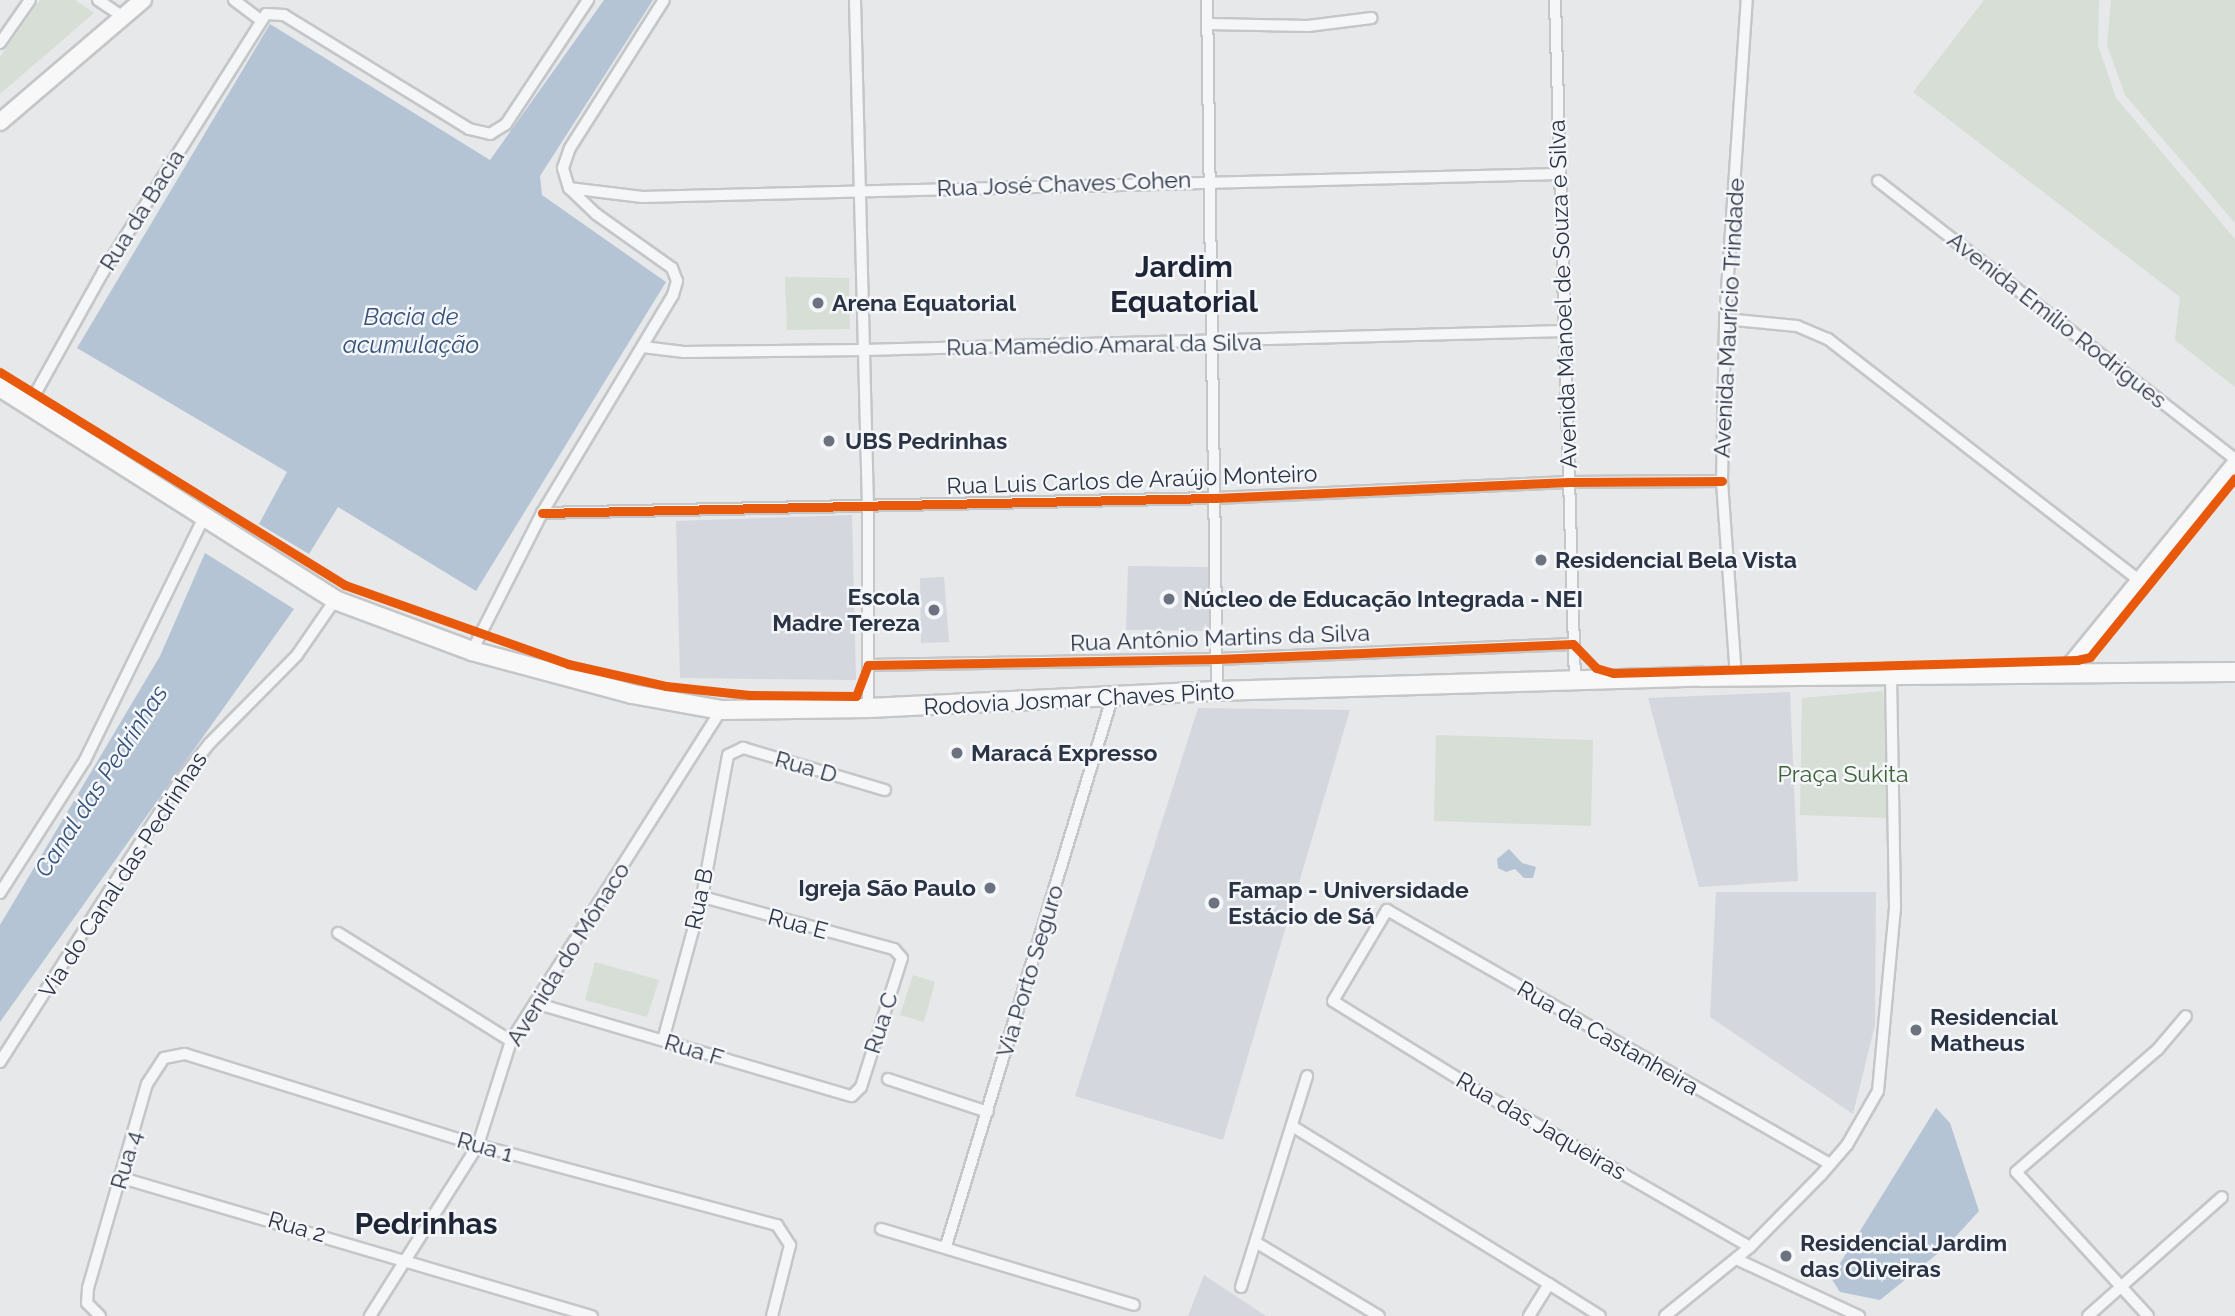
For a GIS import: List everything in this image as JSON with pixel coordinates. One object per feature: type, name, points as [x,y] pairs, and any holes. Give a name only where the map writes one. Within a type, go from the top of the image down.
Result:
[{"type":"main road","points":[[0,122],[143,0]]},
{"type":"main road","name":"Rodovia Josmar Chaves Pinto","points":[[0,387],[335,600],[472,651],[632,694],[721,709],[868,708],[1217,691],[1735,677],[2067,671],[2235,672]]},
{"type":"main road","points":[[2067,671],[2142,583],[2235,466]]},
{"type":"street","points":[[0,43],[30,0]]},
{"type":"street","points":[[98,0],[122,16]]},
{"type":"street","points":[[234,0],[261,20],[266,14],[285,15],[480,134],[490,134],[506,124],[589,0]]},
{"type":"street","points":[[472,651],[542,513],[666,310],[677,281],[664,261],[614,229],[569,188],[563,168],[570,148],[664,0]]},
{"type":"street","points":[[855,0],[868,508],[868,708]]},
{"type":"street","points":[[1207,0],[1213,180],[1211,342],[1217,691]]},
{"type":"street","name":"Avenida Manoel de Souza e Silva","points":[[1555,0],[1572,629],[1576,681]]},
{"type":"street","name":"Avenida Maurício Trindade","points":[[1735,677],[1722,481],[1725,319],[1747,0]]},
{"type":"street","points":[[1208,24],[1308,26],[1371,18]]},
{"type":"street","name":"Rua da Bacia","points":[[29,405],[103,272],[261,20]]},
{"type":"street","name":"Rua José Chaves Cohen","points":[[569,188],[642,197],[1213,180],[1559,174]]},
{"type":"street","name":"Avenida Emílio Rodrigues","points":[[1878,181],[2235,459]]},
{"type":"street","points":[[1725,319],[1797,326],[1828,339],[2142,583]]},
{"type":"street","name":"Rua Mamédio Amaral da Silva","points":[[643,347],[684,352],[864,350],[1564,331]]},
{"type":"street","name":"Rua Luis Carlos de Araújo Monteiro","points":[[542,513],[868,508],[1215,498],[1569,482],[1722,481]]},
{"type":"street","points":[[0,892],[85,760],[204,517]]},
{"type":"street","name":"Via do Canal das Pedrinhas","points":[[0,1062],[180,781],[209,744],[289,665],[335,600]]},
{"type":"street","name":"Rua Antônio Martins da Silva","points":[[868,665],[1217,659],[1573,644]]},
{"type":"street","points":[[1665,1316],[1751,1247],[1830,1164],[1867,1115],[1883,1066],[1895,906],[1891,676]]},
{"type":"street","name":"Via Porto Seguro","points":[[946,1246],[1113,695]]},
{"type":"street","name":"Avenida do Mônaco","points":[[370,1316],[478,1145],[510,1041],[721,709]]},
{"type":"street","name":"Rua D","points":[[727,755],[743,748],[885,790]]},
{"type":"street","name":"Rua B","points":[[663,1040],[702,897],[727,755]]},
{"type":"street","name":"Rua E","points":[[702,897],[894,949]]},
{"type":"street","name":"Rua da Castanheira","points":[[1333,1001],[1387,910],[1830,1164]]},
{"type":"street","points":[[338,933],[510,1041]]},
{"type":"street","name":"Rua C","points":[[852,1096],[861,1087],[902,958],[894,949]]},
{"type":"street","name":"Rua das Jaqueiras","points":[[1333,1001],[1472,1087],[1751,1247]]},
{"type":"street","name":"Rua F","points":[[535,1003],[852,1096]]},
{"type":"street","points":[[2148,1316],[2016,1172],[2158,1049],[2186,1016]]},
{"type":"street","name":"Rua 1","points":[[185,1054],[478,1145],[772,1223],[785,1232],[790,1245],[772,1316]]},
{"type":"street","name":"Rua 4","points":[[100,1316],[87,1303],[88,1288],[151,1072],[164,1058],[185,1054]]},
{"type":"street","points":[[1241,1287],[1257,1243],[1307,1076]]},
{"type":"street","points":[[888,1079],[988,1112]]},
{"type":"street","points":[[1292,1126],[1601,1316]]},
{"type":"street","name":"Rua 2","points":[[122,1178],[408,1259],[592,1316]]},
{"type":"street","points":[[2088,1316],[2222,1197]]},
{"type":"street","points":[[881,1229],[946,1246],[1134,1305]]},
{"type":"street","points":[[1257,1243],[1379,1316]]},
{"type":"street","points":[[1736,1259],[1859,1316]]},
{"type":"street","points":[[1529,1316],[1549,1284]]},
{"type":"shaded area","points":[[852,515],[856,680],[680,678],[676,521]]},
{"type":"shaded area","name":"Núcleo de Educação Integrada - NEI","points":[[1128,566],[1209,567],[1213,631],[1126,630]]},
{"type":"shaded area","name":"Escola Madre Tereza","points":[[944,577],[949,642],[921,643],[920,578]]},
{"type":"shaded area","points":[[1790,692],[1798,881],[1699,887],[1648,698]]},
{"type":"shaded area","name":"Famap - Universidade Estácio de Sá","points":[[1198,708],[1350,710],[1223,1140],[1075,1096]]},
{"type":"shaded area","points":[[1716,892],[1876,892],[1875,1025],[1853,1114],[1710,1017]]},
{"type":"shaded area","points":[[1204,1275],[1266,1316],[1188,1316]]},
{"type":"green space","points":[[40,0],[75,0],[94,13],[0,94],[0,57]]},
{"type":"green space","points":[[1984,0],[2099,0],[2098,45],[2116,98],[2235,239],[2235,387],[2175,340],[2180,297],[1913,92]]},
{"type":"green space","points":[[2111,0],[2235,0],[2235,223],[2125,95],[2107,45]]},
{"type":"green space","name":"Arena Equatorial","points":[[785,277],[849,278],[850,329],[787,330]]},
{"type":"green space","name":"Praça Sukita","points":[[1883,691],[1889,818],[1800,815],[1802,698]]},
{"type":"green space","points":[[1436,735],[1593,740],[1591,826],[1434,821]]},
{"type":"green space","points":[[595,962],[659,980],[647,1017],[585,1000]]},
{"type":"green space","points":[[913,975],[935,982],[924,1022],[900,1015]]},
{"type":"water","name":"Bacia de acumulação","points":[[604,0],[653,0],[540,176],[542,195],[666,282],[476,591],[338,507],[309,554],[259,524],[287,472],[77,348],[270,24],[490,160]]},
{"type":"water","name":"Canal das Pedrinhas","points":[[205,553],[294,609],[0,1022],[0,925],[160,656]]},
{"type":"water","points":[[1509,849],[1522,863],[1536,867],[1533,878],[1524,878],[1515,869],[1506,872],[1498,868],[1497,859]]},
{"type":"water","points":[[1936,1108],[1950,1123],[1979,1211],[1947,1246],[1880,1300],[1840,1292],[1831,1278]]},
{"type":"cycle path","points":[[0,372],[345,585],[568,664],[666,686],[750,695],[856,696],[868,665],[1217,659],[1573,644],[1596,668],[1613,673],[2077,660],[2090,657],[2235,478]]},
{"type":"cycle path","points":[[542,513],[1215,498],[1569,482],[1722,481]]},
{"type":"place","name":"Arena Equatorial","points":[[818,303]]},
{"type":"place","name":"UBS Pedrinhas","points":[[829,441]]},
{"type":"place","name":"Residencial Bela Vista","points":[[1541,560]]},
{"type":"place","name":"Núcleo de Educação Integrada - NEI","points":[[1169,599]]},
{"type":"place","name":"Escola Madre Tereza","points":[[934,610]]},
{"type":"place","name":"Maracá Expresso","points":[[957,753]]},
{"type":"place","name":"Igreja São Paulo","points":[[990,888]]},
{"type":"place","name":"Famap - Universidade Estácio de Sá","points":[[1214,903]]},
{"type":"place","name":"Residencial Matheus","points":[[1916,1030]]},
{"type":"place","name":"Residencial Jardim das Oliveiras","points":[[1786,1256]]},
{"type":"district","name":"Jardim Equatorial","points":[[1184,284]]},
{"type":"district","name":"Pedrinhas","points":[[426,1224]]}]
